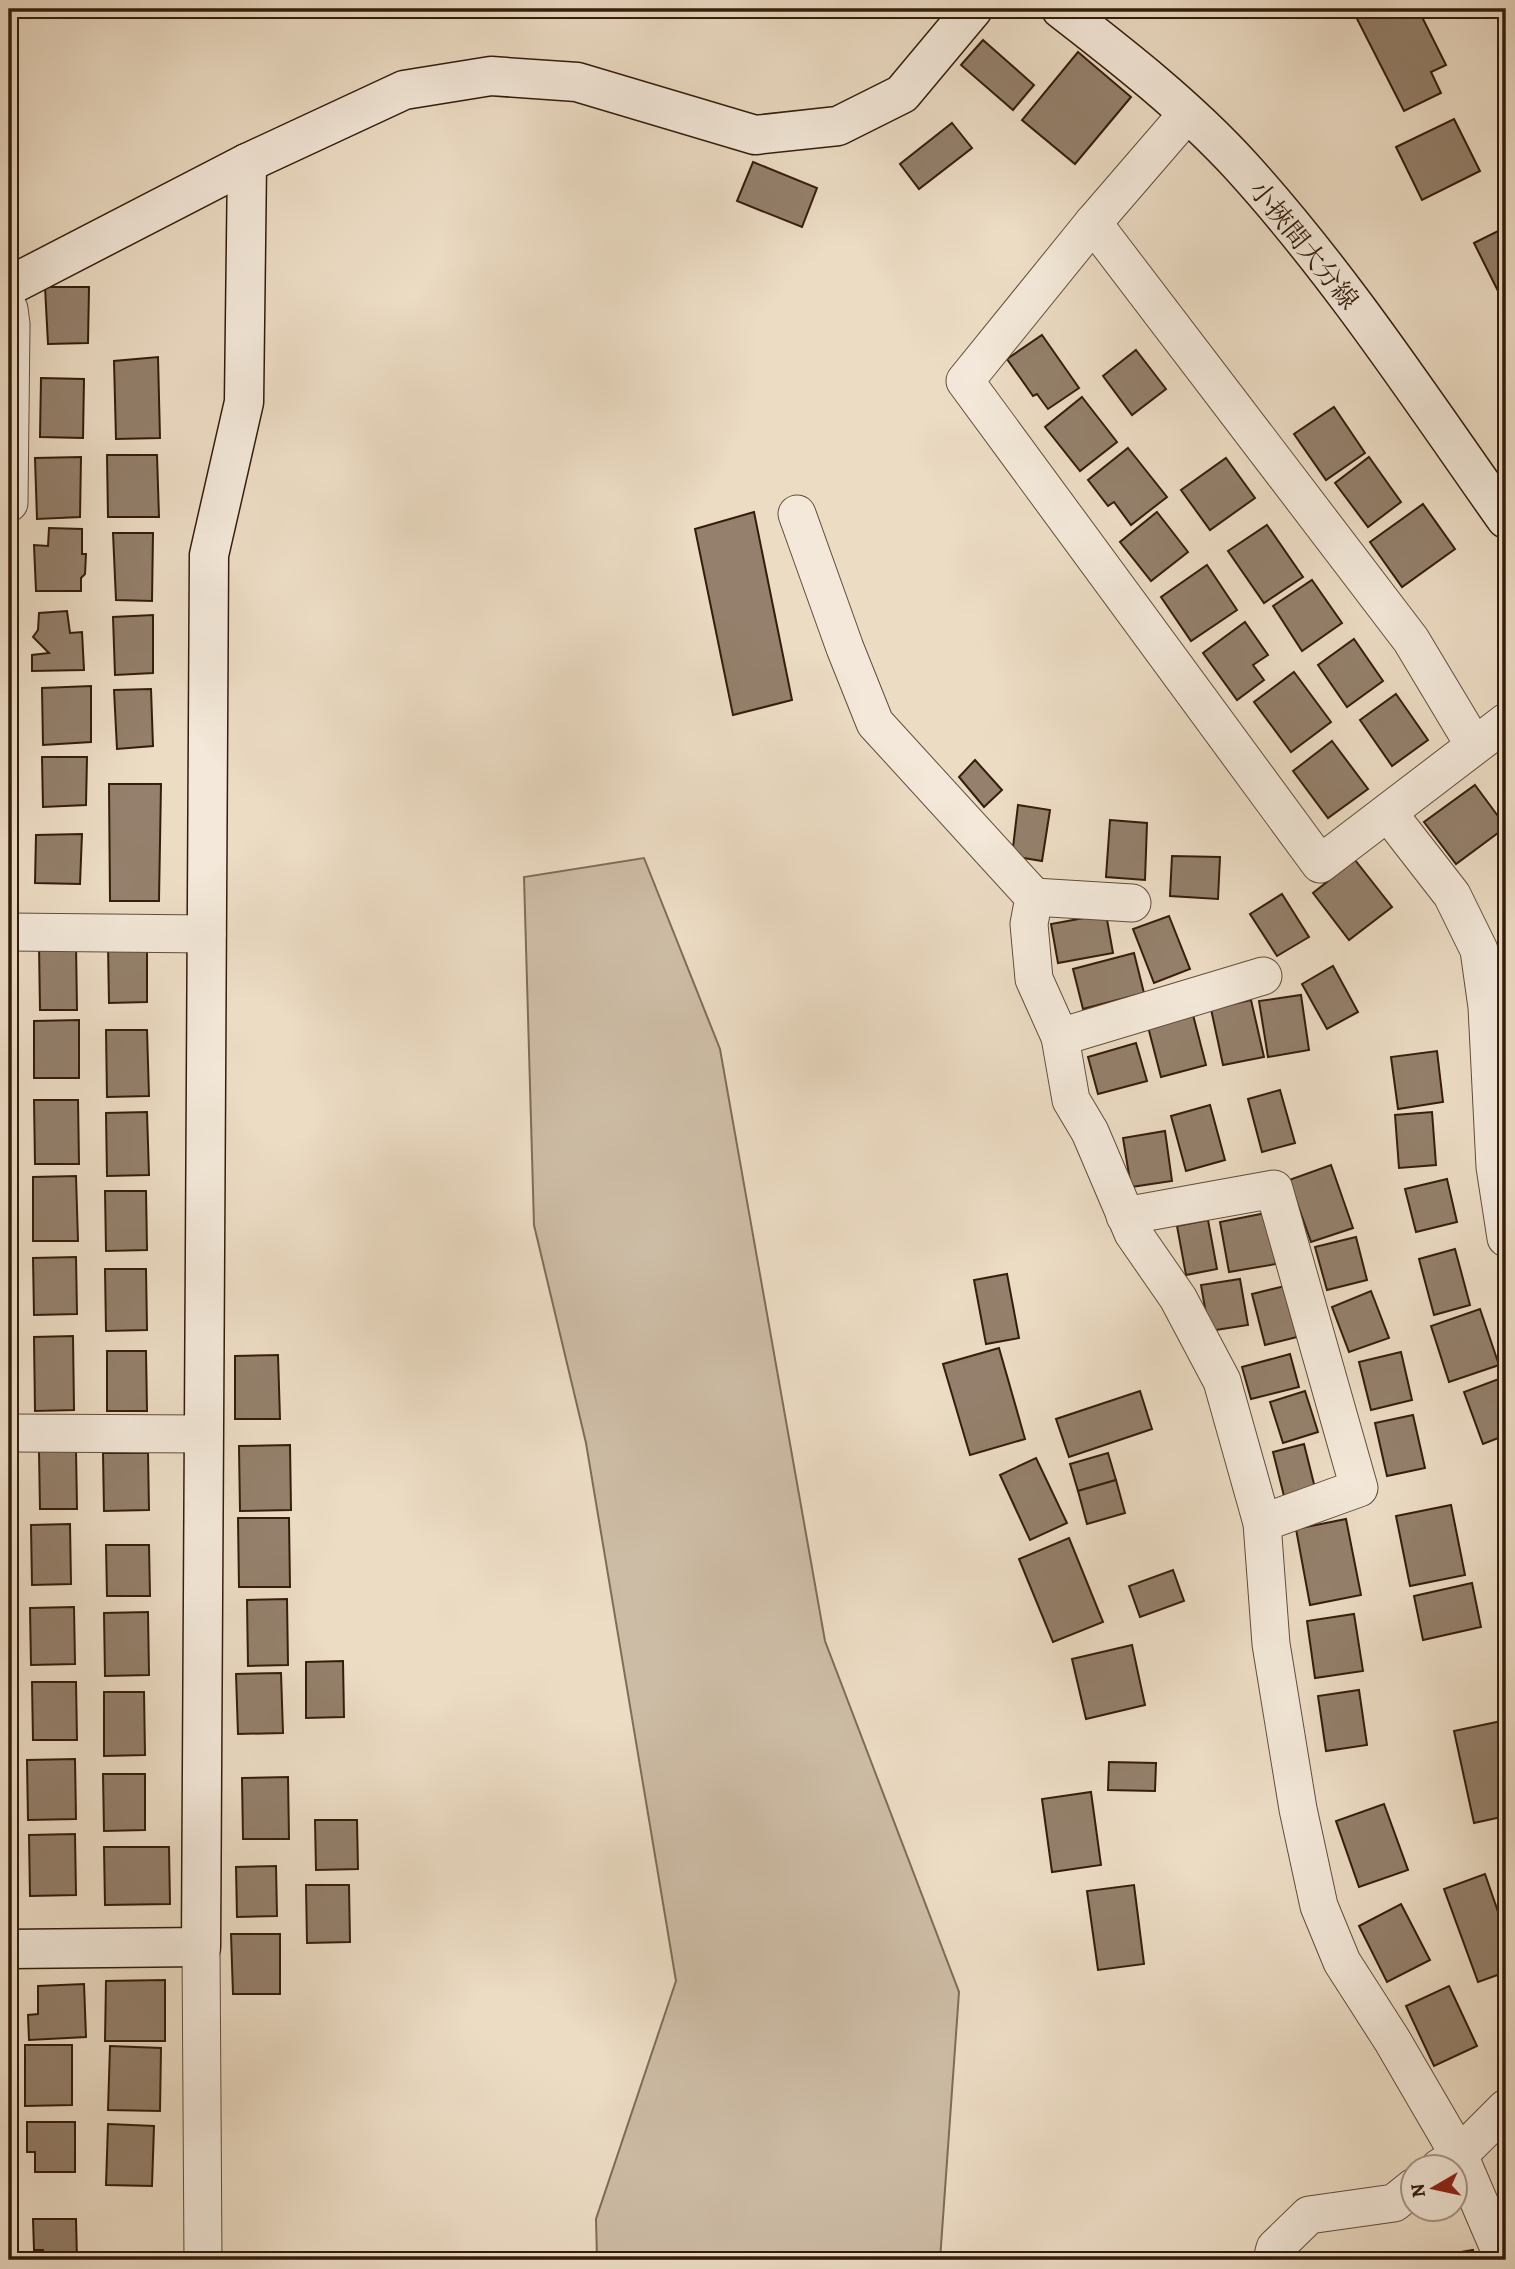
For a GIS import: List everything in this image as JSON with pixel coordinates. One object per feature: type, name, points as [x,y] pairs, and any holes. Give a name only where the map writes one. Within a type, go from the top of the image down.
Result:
[{"type":"street","points":[[9,286],[247,163],[404,90],[491,76],[577,82],[755,135],[838,126],[902,94],[973,9]]},
{"type":"street","name":"小挾間大分線","points":[[1061,9],[1118,53],[1240,165],[1364,319],[1506,519]]},
{"type":"street","points":[[1187,114],[1093,223],[965,382],[1320,864],[1389,814],[1506,722]]},
{"type":"street","points":[[203,2260],[201,1947],[209,555],[244,402],[247,163]]},
{"type":"street","points":[[1093,223],[1411,640],[1474,745]]},
{"type":"street","points":[[9,309],[9,503]]},
{"type":"street","points":[[797,514],[845,648],[876,723],[1034,897],[1132,903]]},
{"type":"street","points":[[1389,814],[1452,895],[1479,950],[1488,1007],[1495,1167],[1506,1238]]},
{"type":"street","points":[[1034,897],[1029,924],[1034,979],[1060,1037],[1072,1100],[1090,1132],[1133,1233],[1178,1298],[1222,1381],[1262,1523],[1271,1644],[1298,1809],[1318,1906],[1342,1962],[1392,2040],[1446,2154]]},
{"type":"street","points":[[9,932],[207,934]]},
{"type":"street","points":[[1060,1037],[1263,976]]},
{"type":"street","points":[[1125,1216],[1274,1189],[1359,1488],[1262,1523]]},
{"type":"street","points":[[9,1433],[204,1434]]},
{"type":"street","points":[[9,1949],[201,1947]]},
{"type":"street","points":[[1457,2154],[1506,2108]]},
{"type":"street","points":[[1272,2260],[1275,2248],[1309,2215],[1394,2203],[1400,2198]]},
{"type":"street","points":[[1470,2199],[1504,2260]]},
{"type":"shaded area","points":[[644,858],[720,1049],[825,1641],[959,1992],[940,2260],[597,2260],[596,2219],[676,1981],[586,1443],[534,1225],[524,877]]},
{"type":"building","points":[[1352,9],[1418,9],[1446,65],[1431,72],[1441,93],[1404,111]]},
{"type":"building","points":[[983,40],[1034,85],[1013,110],[961,65]]},
{"type":"building","points":[[1078,52],[1131,97],[1075,164],[1022,120]]},
{"type":"building","points":[[1454,119],[1480,171],[1422,200],[1396,147]]},
{"type":"building","points":[[952,123],[972,148],[919,189],[900,164]]},
{"type":"building","points":[[753,162],[817,188],[802,227],[737,201]]},
{"type":"building","points":[[1506,227],[1506,307],[1474,243]]},
{"type":"building","points":[[45,287],[89,287],[88,343],[48,344]]},
{"type":"building","points":[[1042,335],[1079,388],[1048,409],[1037,394],[1033,396],[1007,359]]},
{"type":"building","points":[[1136,350],[1166,389],[1132,415],[1103,376]]},
{"type":"building","points":[[158,357],[160,438],[116,439],[114,361]]},
{"type":"building","points":[[41,378],[84,379],[83,438],[40,437]]},
{"type":"building","points":[[1082,397],[1117,442],[1080,471],[1045,427]]},
{"type":"building","points":[[1334,407],[1365,453],[1326,480],[1294,434]]},
{"type":"building","points":[[1128,448],[1167,497],[1131,525],[1114,502],[1108,506],[1088,480]]},
{"type":"building","points":[[107,455],[157,455],[159,517],[108,517]]},
{"type":"building","points":[[81,457],[80,517],[37,519],[35,458]]},
{"type":"building","points":[[1369,457],[1401,502],[1368,527],[1335,483]]},
{"type":"building","points":[[1226,458],[1255,498],[1210,530],[1181,490]]},
{"type":"building","points":[[1423,504],[1455,549],[1402,587],[1370,542]]},
{"type":"building","points":[[754,512],[792,700],[733,715],[695,529]]},
{"type":"building","points":[[1157,512],[1188,552],[1151,581],[1120,542]]},
{"type":"building","points":[[1267,525],[1303,577],[1264,603],[1228,551]]},
{"type":"building","points":[[49,528],[82,529],[82,554],[86,554],[81,591],[36,591],[34,545],[48,546]]},
{"type":"building","points":[[113,533],[153,533],[152,601],[116,600]]},
{"type":"building","points":[[1207,565],[1237,610],[1191,641],[1161,597]]},
{"type":"building","points":[[1312,580],[1342,623],[1302,651],[1273,606]]},
{"type":"building","points":[[67,611],[70,633],[82,632],[84,670],[32,671],[32,655],[49,653],[33,637],[38,630],[39,613]]},
{"type":"building","points":[[153,615],[153,673],[115,675],[113,617]]},
{"type":"building","points":[[1245,622],[1268,655],[1253,665],[1264,680],[1237,700],[1203,653]]},
{"type":"building","points":[[1354,639],[1383,681],[1347,707],[1318,665]]},
{"type":"building","points":[[1294,672],[1331,722],[1291,752],[1254,702]]},
{"type":"building","points":[[91,686],[91,742],[43,745],[42,688]]},
{"type":"building","points":[[151,689],[153,746],[117,749],[114,690]]},
{"type":"building","points":[[1396,694],[1428,740],[1392,766],[1360,720]]},
{"type":"building","points":[[1332,741],[1368,789],[1328,818],[1293,771]]},
{"type":"building","points":[[42,757],[87,757],[86,805],[43,807]]},
{"type":"building","points":[[975,760],[1002,790],[984,807],[959,777]]},
{"type":"building","points":[[109,784],[161,784],[159,901],[110,901]]},
{"type":"building","points":[[1475,785],[1506,827],[1456,864],[1424,822]]},
{"type":"building","points":[[1018,805],[1050,810],[1042,861],[1012,856]]},
{"type":"building","points":[[1110,820],[1147,823],[1145,880],[1106,877]]},
{"type":"building","points":[[82,834],[80,884],[35,883],[36,835]]},
{"type":"building","points":[[1172,856],[1220,857],[1218,899],[1170,896]]},
{"type":"building","points":[[1355,860],[1392,907],[1349,940],[1313,893]]},
{"type":"building","points":[[1282,894],[1309,937],[1277,956],[1250,914]]},
{"type":"building","points":[[1106,914],[1113,953],[1058,963],[1051,924]]},
{"type":"building","points":[[1169,916],[1190,969],[1154,983],[1133,929]]},
{"type":"building","points":[[39,944],[76,944],[77,1010],[40,1010]]},
{"type":"building","points":[[147,944],[147,1002],[109,1003],[108,945]]},
{"type":"building","points":[[1134,953],[1144,993],[1083,1009],[1073,969]]},
{"type":"building","points":[[1333,966],[1358,1012],[1327,1029],[1302,984]]},
{"type":"building","points":[[1301,995],[1309,1050],[1268,1057],[1259,1001]]},
{"type":"building","points":[[1251,1000],[1264,1057],[1223,1065],[1211,1009]]},
{"type":"building","points":[[1192,1011],[1206,1065],[1161,1077],[1147,1023]]},
{"type":"building","points":[[79,1020],[79,1078],[34,1078],[34,1021]]},
{"type":"building","points":[[106,1030],[147,1030],[149,1096],[107,1097]]},
{"type":"building","points":[[1136,1043],[1147,1081],[1098,1094],[1088,1057]]},
{"type":"building","points":[[1437,1051],[1443,1102],[1398,1109],[1391,1057]]},
{"type":"building","points":[[1280,1090],[1295,1143],[1262,1152],[1248,1099]]},
{"type":"building","points":[[34,1100],[78,1100],[79,1164],[35,1164]]},
{"type":"building","points":[[1210,1105],[1225,1160],[1186,1171],[1171,1116]]},
{"type":"building","points":[[147,1112],[149,1175],[107,1176],[106,1113]]},
{"type":"building","points":[[1432,1112],[1436,1165],[1399,1168],[1395,1115]]},
{"type":"building","points":[[1165,1131],[1172,1181],[1131,1187],[1123,1138]]},
{"type":"building","points":[[1331,1165],[1353,1228],[1311,1242],[1289,1180]]},
{"type":"building","points":[[76,1176],[78,1241],[33,1241],[33,1177]]},
{"type":"building","points":[[1447,1179],[1457,1222],[1416,1232],[1405,1189]]},
{"type":"building","points":[[105,1191],[146,1191],[147,1250],[106,1251]]},
{"type":"building","points":[[1266,1213],[1276,1264],[1229,1272],[1220,1222]]},
{"type":"building","points":[[1208,1220],[1217,1269],[1186,1275],[1177,1226]]},
{"type":"building","points":[[1356,1237],[1367,1280],[1327,1290],[1315,1247]]},
{"type":"building","points":[[1455,1249],[1470,1305],[1434,1315],[1419,1259]]},
{"type":"building","points":[[76,1257],[77,1314],[34,1315],[33,1258]]},
{"type":"building","points":[[105,1269],[146,1269],[147,1330],[106,1331]]},
{"type":"building","points":[[1007,1274],[1019,1338],[986,1344],[974,1280]]},
{"type":"building","points":[[1240,1279],[1248,1325],[1209,1331],[1201,1285]]},
{"type":"building","points":[[1285,1286],[1297,1337],[1265,1345],[1252,1294]]},
{"type":"building","points":[[1371,1291],[1389,1338],[1349,1352],[1332,1307]]},
{"type":"building","points":[[1480,1309],[1499,1365],[1449,1382],[1431,1326]]},
{"type":"building","points":[[73,1336],[74,1410],[35,1411],[34,1337]]},
{"type":"building","points":[[999,1348],[1025,1439],[970,1455],[943,1364]]},
{"type":"building","points":[[107,1351],[146,1351],[147,1411],[107,1411]]},
{"type":"building","points":[[1401,1352],[1412,1400],[1371,1410],[1359,1362]]},
{"type":"building","points":[[1290,1354],[1299,1387],[1251,1399],[1242,1367]]},
{"type":"building","points":[[278,1355],[280,1419],[235,1419],[235,1356]]},
{"type":"building","points":[[1504,1377],[1506,1435],[1483,1444],[1464,1392]]},
{"type":"building","points":[[1140,1391],[1152,1429],[1069,1457],[1056,1419]]},
{"type":"building","points":[[1305,1391],[1318,1432],[1283,1443],[1270,1402]]},
{"type":"building","points":[[1413,1415],[1425,1468],[1387,1476],[1375,1423]]},
{"type":"building","points":[[1304,1444],[1315,1488],[1284,1496],[1273,1452]]},
{"type":"building","points":[[290,1445],[291,1510],[240,1511],[239,1446]]},
{"type":"building","points":[[39,1451],[76,1451],[77,1509],[40,1509]]},
{"type":"building","points":[[103,1453],[148,1453],[149,1510],[104,1511]]},
{"type":"building","points":[[1108,1453],[1116,1480],[1078,1491],[1070,1464]]},
{"type":"building","points":[[1036,1458],[1067,1523],[1030,1540],[1000,1475]]},
{"type":"building","points":[[1116,1480],[1125,1513],[1087,1524],[1078,1491]]},
{"type":"building","points":[[1451,1505],[1465,1575],[1410,1586],[1396,1516]]},
{"type":"building","points":[[238,1518],[289,1518],[290,1587],[239,1587]]},
{"type":"building","points":[[1346,1519],[1361,1595],[1310,1605],[1296,1529]]},
{"type":"building","points":[[70,1524],[71,1584],[32,1585],[31,1525]]},
{"type":"building","points":[[1069,1538],[1103,1622],[1053,1642],[1019,1559]]},
{"type":"building","points":[[106,1545],[149,1545],[150,1596],[107,1596]]},
{"type":"building","points":[[1173,1570],[1184,1601],[1140,1617],[1129,1586]]},
{"type":"building","points":[[1472,1583],[1481,1627],[1423,1640],[1414,1596]]},
{"type":"building","points":[[287,1599],[288,1665],[248,1666],[247,1600]]},
{"type":"building","points":[[74,1607],[75,1664],[31,1665],[30,1608]]},
{"type":"building","points":[[148,1612],[149,1675],[105,1676],[104,1613]]},
{"type":"building","points":[[1354,1614],[1363,1671],[1315,1678],[1307,1621]]},
{"type":"building","points":[[1132,1645],[1145,1705],[1086,1719],[1072,1659]]},
{"type":"building","points":[[343,1661],[344,1717],[306,1718],[306,1662]]},
{"type":"building","points":[[281,1673],[283,1733],[238,1734],[236,1674]]},
{"type":"building","points":[[32,1682],[76,1682],[77,1740],[33,1740]]},
{"type":"building","points":[[1359,1690],[1367,1745],[1326,1751],[1318,1696]]},
{"type":"building","points":[[104,1692],[144,1692],[145,1755],[104,1756]]},
{"type":"building","points":[[1506,1720],[1506,1816],[1474,1823],[1454,1731]]},
{"type":"building","points":[[75,1759],[76,1819],[28,1820],[27,1760]]},
{"type":"building","points":[[1109,1762],[1156,1763],[1155,1791],[1108,1790]]},
{"type":"building","points":[[103,1774],[145,1774],[145,1830],[104,1831]]},
{"type":"building","points":[[288,1777],[289,1839],[243,1839],[242,1778]]},
{"type":"building","points":[[1091,1792],[1101,1865],[1052,1872],[1042,1799]]},
{"type":"building","points":[[1384,1804],[1408,1870],[1359,1887],[1336,1821]]},
{"type":"building","points":[[315,1820],[357,1820],[358,1869],[316,1870]]},
{"type":"building","points":[[75,1834],[76,1895],[30,1896],[29,1835]]},
{"type":"building","points":[[104,1847],[169,1847],[170,1904],[105,1905]]},
{"type":"building","points":[[276,1866],[277,1916],[237,1917],[236,1867]]},
{"type":"building","points":[[1485,1874],[1506,1935],[1506,1972],[1478,1982],[1444,1889]]},
{"type":"building","points":[[306,1885],[349,1885],[350,1942],[307,1943]]},
{"type":"building","points":[[1134,1885],[1144,1964],[1098,1970],[1087,1891]]},
{"type":"building","points":[[1401,1904],[1430,1960],[1387,1982],[1359,1926]]},
{"type":"building","points":[[231,1934],[280,1934],[280,1994],[233,1994]]},
{"type":"building","points":[[165,1980],[165,2041],[105,2041],[106,1981]]},
{"type":"building","points":[[84,1984],[86,2037],[29,2040],[28,2015],[38,2014],[38,1986]]},
{"type":"building","points":[[1449,1986],[1477,2046],[1434,2066],[1406,2006]]},
{"type":"building","points":[[25,2045],[72,2045],[72,2105],[25,2106]]},
{"type":"building","points":[[110,2046],[161,2048],[160,2111],[108,2110]]},
{"type":"building","points":[[27,2122],[75,2122],[75,2172],[35,2172],[35,2152],[27,2152]]},
{"type":"building","points":[[108,2124],[154,2126],[152,2186],[106,2185]]},
{"type":"building","points":[[33,2219],[76,2219],[77,2260],[43,2260],[43,2250],[34,2250]]},
{"type":"building","points":[[1473,2250],[1475,2260],[1426,2260],[1426,2258]]}]
